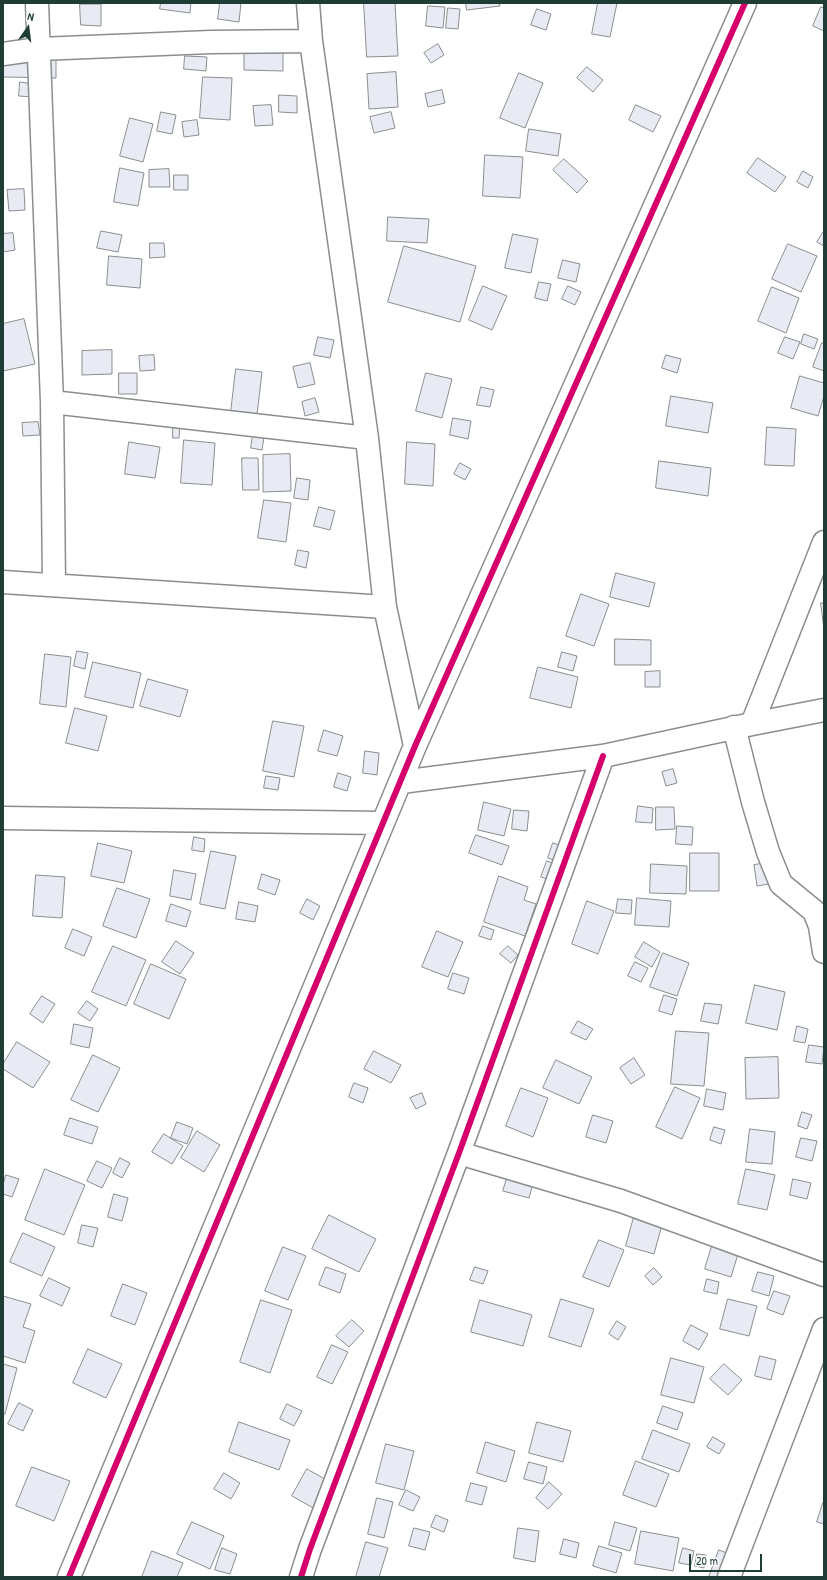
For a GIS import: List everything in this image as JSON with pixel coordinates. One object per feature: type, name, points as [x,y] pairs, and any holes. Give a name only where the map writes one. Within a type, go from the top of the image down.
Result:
[{"type":"street","points":[[36,3],[52,402],[54,585]]},
{"type":"street","points":[[308,3],[311,41],[367,438],[384,607],[415,746]]},
{"type":"street","points":[[69,1577],[415,746],[745,3]]},
{"type":"street","points":[[3,54],[39,49],[210,42],[311,41]]},
{"type":"street","points":[[52,402],[367,438]]},
{"type":"street","points":[[824,542],[743,726],[753,802],[768,852],[781,884],[814,910],[820,926],[824,952]]},
{"type":"street","points":[[3,582],[384,607]]},
{"type":"street","points":[[401,782],[603,756],[824,710]]},
{"type":"street","points":[[301,1577],[310,1549],[459,1153],[603,756]]},
{"type":"street","points":[[3,818],[382,823]]},
{"type":"street","points":[[459,1153],[621,1201],[824,1275]]},
{"type":"street","points":[[729,1577],[824,1329]]},
{"type":"building","points":[[161,3],[191,3],[190,13],[160,9]]},
{"type":"building","points":[[220,3],[241,3],[239,22],[218,19]]},
{"type":"building","points":[[364,3],[395,3],[398,56],[367,57]]},
{"type":"building","points":[[466,3],[499,3],[500,6],[467,10]]},
{"type":"building","points":[[598,3],[617,3],[610,37],[592,34]]},
{"type":"building","points":[[80,4],[101,4],[101,26],[81,25]]},
{"type":"building","points":[[428,6],[445,7],[443,28],[426,26]]},
{"type":"building","points":[[821,7],[824,8],[824,31],[813,26]]},
{"type":"building","points":[[448,8],[460,9],[458,29],[446,28]]},
{"type":"building","points":[[537,9],[551,14],[546,30],[531,25]]},
{"type":"building","points":[[283,44],[283,71],[244,70],[244,45]]},
{"type":"building","points":[[438,44],[444,55],[431,63],[424,53]]},
{"type":"building","points":[[185,56],[207,57],[206,71],[184,69]]},
{"type":"building","points":[[3,58],[56,59],[56,78],[3,77]]},
{"type":"building","points":[[587,67],[603,80],[593,92],[577,78]]},
{"type":"building","points":[[396,72],[398,107],[369,109],[367,74]]},
{"type":"building","points":[[519,73],[543,83],[525,128],[500,118]]},
{"type":"building","points":[[203,77],[232,78],[230,120],[200,118]]},
{"type":"building","points":[[20,82],[33,84],[32,97],[19,96]]},
{"type":"building","points":[[442,90],[445,103],[428,107],[425,94]]},
{"type":"building","points":[[279,95],[297,96],[297,113],[279,112]]},
{"type":"building","points":[[271,105],[273,125],[255,126],[253,106]]},
{"type":"building","points":[[636,105],[661,116],[653,132],[629,120]]},
{"type":"building","points":[[161,112],[176,115],[172,134],[157,131]]},
{"type":"building","points":[[391,112],[395,128],[374,133],[370,117]]},
{"type":"building","points":[[130,118],[153,124],[143,162],[120,156]]},
{"type":"building","points":[[197,120],[199,135],[184,137],[182,122]]},
{"type":"building","points":[[529,129],[561,134],[558,156],[526,151]]},
{"type":"building","points":[[485,155],[523,157],[520,198],[483,196]]},
{"type":"building","points":[[758,158],[786,177],[775,192],[747,173]]},
{"type":"building","points":[[564,159],[588,181],[577,193],[553,170]]},
{"type":"building","points":[[120,168],[144,173],[138,206],[114,202]]},
{"type":"building","points":[[169,169],[170,187],[149,187],[149,170]]},
{"type":"building","points":[[803,171],[813,177],[808,188],[797,182]]},
{"type":"building","points":[[174,175],[188,175],[188,190],[174,190]]},
{"type":"building","points":[[24,189],[25,210],[9,211],[7,190]]},
{"type":"building","points":[[388,217],[429,219],[427,243],[387,241]]},
{"type":"building","points":[[101,231],[122,235],[118,252],[97,248]]},
{"type":"building","points":[[824,231],[824,246],[817,242]]},
{"type":"building","points":[[13,233],[15,250],[3,252],[3,234]]},
{"type":"building","points":[[513,234],[538,239],[531,273],[505,268]]},
{"type":"building","points":[[150,243],[164,243],[165,257],[150,258]]},
{"type":"building","points":[[788,244],[817,256],[801,292],[772,279]]},
{"type":"building","points":[[404,246],[476,266],[460,322],[388,302]]},
{"type":"building","points":[[109,256],[142,259],[140,288],[107,285]]},
{"type":"building","points":[[563,260],[580,264],[576,282],[558,278]]},
{"type":"building","points":[[539,282],[551,284],[547,301],[535,298]]},
{"type":"building","points":[[483,286],[507,296],[492,330],[469,320]]},
{"type":"building","points":[[568,286],[581,292],[575,305],[562,299]]},
{"type":"building","points":[[772,287],[799,298],[786,333],[758,321]]},
{"type":"building","points":[[24,319],[35,364],[3,371],[3,324]]},
{"type":"building","points":[[804,334],[818,339],[814,349],[801,344]]},
{"type":"building","points":[[318,337],[334,340],[330,358],[314,355]]},
{"type":"building","points":[[785,337],[800,342],[793,359],[778,353]]},
{"type":"building","points":[[822,343],[824,343],[824,371],[813,367]]},
{"type":"building","points":[[112,350],[112,374],[82,375],[82,351]]},
{"type":"building","points":[[154,355],[155,370],[140,371],[139,356]]},
{"type":"building","points":[[666,355],[681,359],[677,373],[662,368]]},
{"type":"building","points":[[310,363],[315,384],[298,388],[293,367]]},
{"type":"building","points":[[236,369],[262,372],[257,415],[231,412]]},
{"type":"building","points":[[119,373],[137,373],[137,394],[119,394]]},
{"type":"building","points":[[426,373],[452,379],[442,418],[416,411]]},
{"type":"building","points":[[800,376],[824,383],[824,396],[818,416],[791,408]]},
{"type":"building","points":[[481,387],[494,390],[490,407],[477,405]]},
{"type":"building","points":[[671,396],[713,403],[708,433],[666,426]]},
{"type":"building","points":[[315,398],[319,412],[305,416],[302,402]]},
{"type":"building","points":[[453,418],[471,421],[468,439],[450,435]]},
{"type":"building","points":[[38,422],[40,435],[23,436],[22,423]]},
{"type":"building","points":[[173,426],[180,426],[179,438],[173,438]]},
{"type":"building","points":[[767,427],[796,429],[794,466],[765,465]]},
{"type":"building","points":[[253,435],[264,437],[262,450],[251,448]]},
{"type":"building","points":[[184,440],[215,443],[212,485],[181,483]]},
{"type":"building","points":[[129,442],[160,447],[155,478],[125,474]]},
{"type":"building","points":[[407,442],[435,444],[433,486],[405,484]]},
{"type":"building","points":[[290,454],[291,491],[263,492],[263,455]]},
{"type":"building","points":[[242,458],[258,458],[259,490],[243,490]]},
{"type":"building","points":[[659,461],[711,468],[708,496],[656,488]]},
{"type":"building","points":[[460,463],[471,469],[465,480],[454,474]]},
{"type":"building","points":[[297,478],[310,480],[308,500],[294,498]]},
{"type":"building","points":[[264,500],[291,503],[286,542],[258,538]]},
{"type":"building","points":[[319,507],[335,511],[330,530],[314,526]]},
{"type":"building","points":[[298,550],[309,552],[306,568],[295,565]]},
{"type":"building","points":[[616,573],[655,583],[649,607],[610,597]]},
{"type":"building","points":[[581,594],[609,604],[594,646],[566,636]]},
{"type":"building","points":[[821,603],[824,603],[824,629]]},
{"type":"building","points":[[615,639],[651,640],[651,665],[615,665]]},
{"type":"building","points":[[77,651],[88,653],[85,669],[74,666]]},
{"type":"building","points":[[562,652],[577,656],[573,671],[558,667]]},
{"type":"building","points":[[45,654],[71,657],[66,707],[40,704]]},
{"type":"building","points":[[93,662],[141,673],[133,708],[85,697]]},
{"type":"building","points":[[538,667],[578,677],[571,708],[530,698]]},
{"type":"building","points":[[660,671],[660,687],[645,687],[645,672]]},
{"type":"building","points":[[148,679],[188,690],[180,717],[140,706]]},
{"type":"building","points":[[75,708],[107,716],[98,751],[66,743]]},
{"type":"building","points":[[273,721],[304,726],[294,777],[263,771]]},
{"type":"building","points":[[324,730],[343,736],[337,756],[318,751]]},
{"type":"building","points":[[365,751],[379,753],[377,775],[363,773]]},
{"type":"building","points":[[673,769],[677,783],[666,786],[662,772]]},
{"type":"building","points":[[338,773],[351,777],[347,791],[334,787]]},
{"type":"building","points":[[266,776],[280,778],[278,790],[264,788]]},
{"type":"building","points":[[484,802],[511,809],[504,836],[478,830]]},
{"type":"building","points":[[638,806],[653,808],[652,823],[636,822]]},
{"type":"building","points":[[656,807],[674,807],[675,829],[656,830]]},
{"type":"building","points":[[514,810],[529,811],[527,831],[512,829]]},
{"type":"building","points":[[677,826],[693,827],[692,845],[676,844]]},
{"type":"building","points":[[476,835],[509,846],[502,865],[469,853]]},
{"type":"building","points":[[194,837],[205,839],[204,852],[192,850]]},
{"type":"building","points":[[98,843],[132,851],[124,883],[91,876]]},
{"type":"building","points":[[553,843],[577,851],[572,866],[548,858]]},
{"type":"building","points":[[211,851],[236,856],[225,909],[200,904]]},
{"type":"building","points":[[690,853],[719,853],[719,891],[690,891]]},
{"type":"building","points":[[547,861],[567,869],[561,884],[541,877]]},
{"type":"building","points":[[772,862],[775,883],[757,886],[754,865]]},
{"type":"building","points":[[651,864],[687,866],[686,894],[650,893]]},
{"type":"building","points":[[174,870],[196,874],[191,900],[170,896]]},
{"type":"building","points":[[262,874],[280,880],[275,895],[258,889]]},
{"type":"building","points":[[36,875],[65,877],[62,918],[33,916]]},
{"type":"building","points":[[499,876],[528,887],[524,900],[536,904],[525,936],[484,922]]},
{"type":"building","points":[[117,888],[150,899],[136,938],[103,926]]},
{"type":"building","points":[[637,898],[671,901],[669,927],[635,925]]},
{"type":"building","points":[[307,899],[320,906],[313,920],[300,913]]},
{"type":"building","points":[[618,899],[632,900],[631,914],[616,913]]},
{"type":"building","points":[[587,901],[614,911],[598,954],[572,944]]},
{"type":"building","points":[[239,902],[258,906],[255,922],[236,919]]},
{"type":"building","points":[[171,904],[191,911],[186,927],[166,921]]},
{"type":"building","points":[[483,926],[494,930],[491,940],[479,936]]},
{"type":"building","points":[[73,929],[92,937],[84,956],[65,948]]},
{"type":"building","points":[[437,931],[463,942],[448,977],[422,967]]},
{"type":"building","points":[[176,941],[194,953],[180,974],[162,962]]},
{"type":"building","points":[[644,942],[660,952],[652,967],[635,957]]},
{"type":"building","points":[[113,946],[146,960],[126,1006],[92,992]]},
{"type":"building","points":[[508,946],[518,955],[511,963],[500,954]]},
{"type":"building","points":[[663,953],[689,963],[677,996],[650,987]]},
{"type":"building","points":[[635,962],[648,968],[641,982],[628,976]]},
{"type":"building","points":[[151,964],[186,979],[169,1019],[134,1004]]},
{"type":"building","points":[[453,973],[469,978],[464,994],[448,989]]},
{"type":"building","points":[[755,985],[785,992],[777,1030],[746,1023]]},
{"type":"building","points":[[664,995],[677,999],[672,1015],[659,1011]]},
{"type":"building","points":[[42,996],[55,1004],[43,1023],[30,1014]]},
{"type":"building","points":[[87,1001],[98,1009],[90,1021],[78,1013]]},
{"type":"building","points":[[705,1003],[722,1005],[718,1024],[701,1021]]},
{"type":"building","points":[[578,1021],[593,1029],[586,1040],[571,1033]]},
{"type":"building","points":[[74,1024],[93,1028],[89,1048],[71,1044]]},
{"type":"building","points":[[797,1026],[808,1029],[805,1043],[794,1041]]},
{"type":"building","points":[[676,1031],[709,1033],[704,1086],[671,1084]]},
{"type":"building","points":[[17,1042],[50,1062],[33,1088],[3,1069],[3,1064]]},
{"type":"building","points":[[809,1045],[824,1047],[822,1064],[806,1062]]},
{"type":"building","points":[[374,1051],[401,1065],[391,1083],[364,1069]]},
{"type":"building","points":[[93,1055],[120,1068],[98,1112],[71,1100]]},
{"type":"building","points":[[778,1057],[779,1098],[746,1099],[745,1058]]},
{"type":"building","points":[[634,1058],[645,1075],[631,1084],[620,1068]]},
{"type":"building","points":[[556,1060],[592,1077],[579,1104],[543,1088]]},
{"type":"building","points":[[354,1083],[368,1088],[363,1103],[349,1097]]},
{"type":"building","points":[[675,1087],[700,1098],[682,1139],[656,1127]]},
{"type":"building","points":[[521,1088],[548,1098],[533,1137],[506,1126]]},
{"type":"building","points":[[707,1089],[726,1093],[723,1110],[704,1106]]},
{"type":"building","points":[[422,1093],[426,1104],[416,1109],[410,1098]]},
{"type":"building","points":[[802,1112],[812,1115],[807,1129],[798,1126]]},
{"type":"building","points":[[593,1115],[613,1121],[606,1143],[586,1137]]},
{"type":"building","points":[[70,1118],[98,1127],[92,1144],[64,1135]]},
{"type":"building","points":[[177,1122],[193,1128],[187,1144],[171,1138]]},
{"type":"building","points":[[714,1127],[725,1130],[721,1144],[710,1140]]},
{"type":"building","points":[[750,1129],[775,1132],[772,1164],[746,1162]]},
{"type":"building","points":[[197,1131],[220,1145],[204,1172],[181,1158]]},
{"type":"building","points":[[164,1134],[183,1146],[172,1164],[152,1152]]},
{"type":"building","points":[[801,1138],[817,1141],[812,1161],[796,1157]]},
{"type":"building","points":[[120,1158],[130,1163],[122,1178],[113,1173]]},
{"type":"building","points":[[97,1161],[112,1168],[102,1188],[87,1181]]},
{"type":"building","points":[[45,1169],[85,1185],[64,1235],[25,1220]]},
{"type":"building","points":[[746,1169],[775,1175],[767,1210],[738,1204]]},
{"type":"building","points":[[509,1172],[534,1180],[529,1198],[503,1191]]},
{"type":"building","points":[[6,1175],[19,1179],[12,1197],[3,1194],[3,1185]]},
{"type":"building","points":[[793,1179],[811,1183],[807,1199],[790,1195]]},
{"type":"building","points":[[114,1194],[128,1198],[122,1221],[108,1217]]},
{"type":"building","points":[[635,1213],[663,1221],[654,1254],[626,1246]]},
{"type":"building","points":[[329,1215],[376,1239],[359,1272],[312,1249]]},
{"type":"building","points":[[82,1225],[98,1228],[93,1247],[78,1243]]},
{"type":"building","points":[[23,1233],[55,1247],[42,1276],[10,1262]]},
{"type":"building","points":[[599,1240],[624,1250],[609,1287],[583,1277]]},
{"type":"building","points":[[712,1246],[738,1254],[731,1277],[705,1269]]},
{"type":"building","points":[[283,1247],[306,1256],[288,1300],[265,1291]]},
{"type":"building","points":[[326,1267],[346,1274],[340,1293],[319,1285]]},
{"type":"building","points":[[475,1267],[488,1271],[483,1284],[470,1280]]},
{"type":"building","points":[[654,1268],[662,1277],[653,1285],[645,1276]]},
{"type":"building","points":[[758,1272],[774,1276],[769,1296],[752,1291]]},
{"type":"building","points":[[49,1278],[70,1288],[62,1306],[40,1296]]},
{"type":"building","points":[[707,1279],[719,1282],[717,1294],[704,1291]]},
{"type":"building","points":[[123,1284],[147,1293],[135,1325],[111,1316]]},
{"type":"building","points":[[774,1291],[790,1296],[783,1315],[767,1309]]},
{"type":"building","points":[[3,1296],[31,1304],[23,1327],[35,1331],[25,1363],[3,1356]]},
{"type":"building","points":[[561,1299],[594,1309],[581,1347],[549,1337]]},
{"type":"building","points":[[728,1299],[757,1306],[749,1336],[720,1329]]},
{"type":"building","points":[[261,1300],[292,1310],[270,1373],[240,1362]]},
{"type":"building","points":[[480,1300],[532,1315],[523,1346],[471,1332]]},
{"type":"building","points":[[352,1320],[364,1331],[349,1347],[336,1336]]},
{"type":"building","points":[[617,1321],[626,1327],[618,1340],[609,1334]]},
{"type":"building","points":[[691,1325],[708,1334],[699,1350],[683,1341]]},
{"type":"building","points":[[332,1345],[348,1352],[332,1384],[317,1377]]},
{"type":"building","points":[[88,1349],[122,1364],[106,1398],[73,1383]]},
{"type":"building","points":[[760,1356],[776,1360],[771,1380],[755,1376]]},
{"type":"building","points":[[671,1358],[704,1367],[694,1403],[661,1395]]},
{"type":"building","points":[[3,1364],[17,1368],[5,1414],[3,1414]]},
{"type":"building","points":[[724,1364],[742,1380],[728,1395],[710,1379]]},
{"type":"building","points":[[19,1403],[33,1410],[23,1431],[8,1424]]},
{"type":"building","points":[[287,1404],[302,1411],[294,1426],[280,1419]]},
{"type":"building","points":[[663,1406],[683,1413],[677,1430],[657,1423]]},
{"type":"building","points":[[239,1422],[290,1440],[279,1470],[229,1452]]},
{"type":"building","points":[[537,1422],[571,1431],[563,1462],[529,1453]]},
{"type":"building","points":[[653,1430],[690,1444],[679,1472],[642,1459]]},
{"type":"building","points":[[713,1437],[725,1444],[719,1454],[707,1447]]},
{"type":"building","points":[[486,1442],[515,1451],[506,1482],[477,1473]]},
{"type":"building","points":[[386,1444],[414,1451],[404,1490],[376,1483]]},
{"type":"building","points":[[636,1461],[669,1474],[656,1507],[623,1495]]},
{"type":"building","points":[[529,1462],[547,1467],[543,1484],[524,1479]]},
{"type":"building","points":[[32,1467],[70,1481],[54,1521],[16,1506]]},
{"type":"building","points":[[307,1469],[330,1482],[315,1509],[292,1496]]},
{"type":"building","points":[[224,1473],[240,1483],[231,1499],[214,1489]]},
{"type":"building","points":[[549,1482],[562,1494],[548,1509],[536,1498]]},
{"type":"building","points":[[471,1483],[487,1487],[482,1505],[466,1501]]},
{"type":"building","points":[[406,1490],[420,1497],[413,1511],[399,1505]]},
{"type":"building","points":[[377,1498],[393,1502],[384,1538],[368,1534]]},
{"type":"building","points":[[823,1503],[824,1504],[824,1524],[817,1522]]},
{"type":"building","points":[[436,1515],[448,1520],[444,1532],[431,1527]]},
{"type":"building","points":[[192,1522],[224,1536],[210,1569],[177,1554]]},
{"type":"building","points":[[615,1522],[637,1528],[630,1551],[609,1545]]},
{"type":"building","points":[[414,1528],[430,1532],[425,1550],[409,1546]]},
{"type":"building","points":[[518,1528],[539,1531],[535,1562],[514,1558]]},
{"type":"building","points":[[641,1531],[679,1538],[673,1571],[635,1564]]},
{"type":"building","points":[[564,1539],[579,1543],[576,1558],[560,1554]]},
{"type":"building","points":[[366,1542],[388,1548],[379,1577],[356,1577]]},
{"type":"building","points":[[599,1546],[622,1553],[616,1573],[593,1566]]},
{"type":"building","points":[[222,1548],[237,1554],[230,1574],[215,1570]]},
{"type":"building","points":[[683,1548],[694,1551],[691,1565],[679,1563]]},
{"type":"building","points":[[719,1550],[732,1555],[724,1577],[709,1577]]},
{"type":"building","points":[[152,1551],[183,1563],[177,1577],[142,1577]]},
{"type":"building","points":[[697,1554],[706,1555],[704,1568],[695,1566]]},
{"type":"cycle path","points":[[69,1577],[415,746],[745,3]]},
{"type":"cycle path","points":[[301,1577],[310,1549],[459,1153],[603,756]]}]
